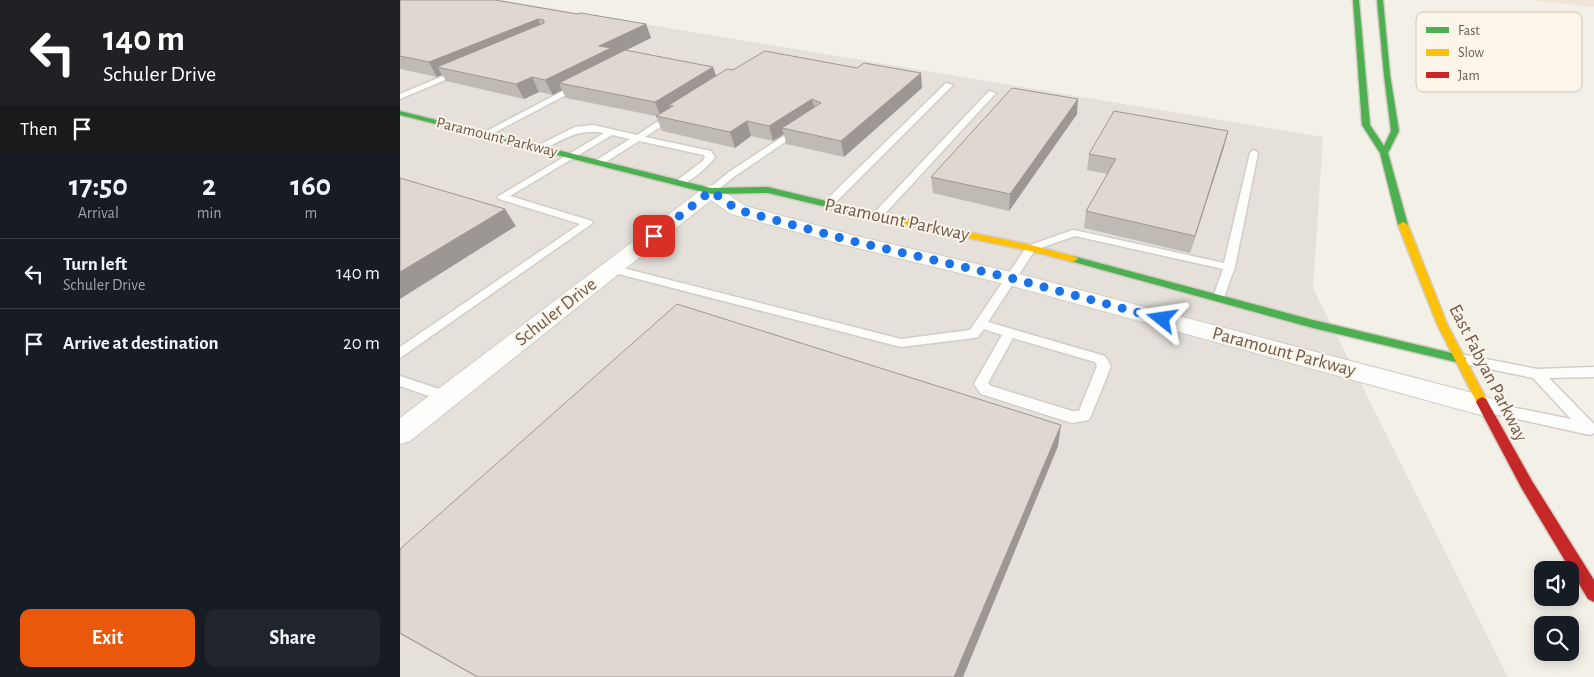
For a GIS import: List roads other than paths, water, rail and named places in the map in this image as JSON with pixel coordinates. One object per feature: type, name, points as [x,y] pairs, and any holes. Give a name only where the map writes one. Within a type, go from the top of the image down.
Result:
[{"type":"main road","name":"East Fabyan Parkway","points":[[1356,0],[1366,125],[1384,153],[1405,232],[1442,324],[1484,406],[1527,485],[1594,594]]},
{"type":"main road","points":[[1380,0],[1387,75],[1395,131],[1384,153]]},
{"type":"main road","name":"Paramount Parkway","points":[[400,113],[711,191],[768,190],[827,205],[1031,248],[1219,296],[1313,324],[1460,359]]},
{"type":"street","name":"Schuler Drive","points":[[400,433],[711,191]]},
{"type":"street","name":"Paramount Parkway","points":[[711,191],[738,210],[852,241],[1011,278],[1484,406]]},
{"type":"lane","points":[[400,97],[464,70]]},
{"type":"lane","points":[[484,134],[591,80]]},
{"type":"lane","points":[[827,205],[949,85]]},
{"type":"lane","points":[[877,216],[992,93]]},
{"type":"lane","points":[[598,163],[685,108]]},
{"type":"lane","points":[[711,191],[732,174],[811,122]]},
{"type":"lane","points":[[540,148],[583,128],[611,132],[708,153],[710,157],[706,163],[679,183]]},
{"type":"lane","points":[[400,353],[588,223],[502,197],[611,132]]},
{"type":"lane","points":[[1219,296],[1229,267],[1254,153]]},
{"type":"lane","points":[[611,269],[901,343],[974,334],[1031,248],[1074,233],[1229,267]]},
{"type":"lane","points":[[981,324],[1100,359],[1104,366],[1084,416],[1072,417],[986,390],[981,384],[1009,333]]},
{"type":"lane","points":[[1460,359],[1537,374],[1594,372]]},
{"type":"lane","points":[[1537,374],[1592,430]]},
{"type":"lane","points":[[400,381],[446,397]]},
{"type":"lane","points":[[1484,406],[1592,430]]}]
